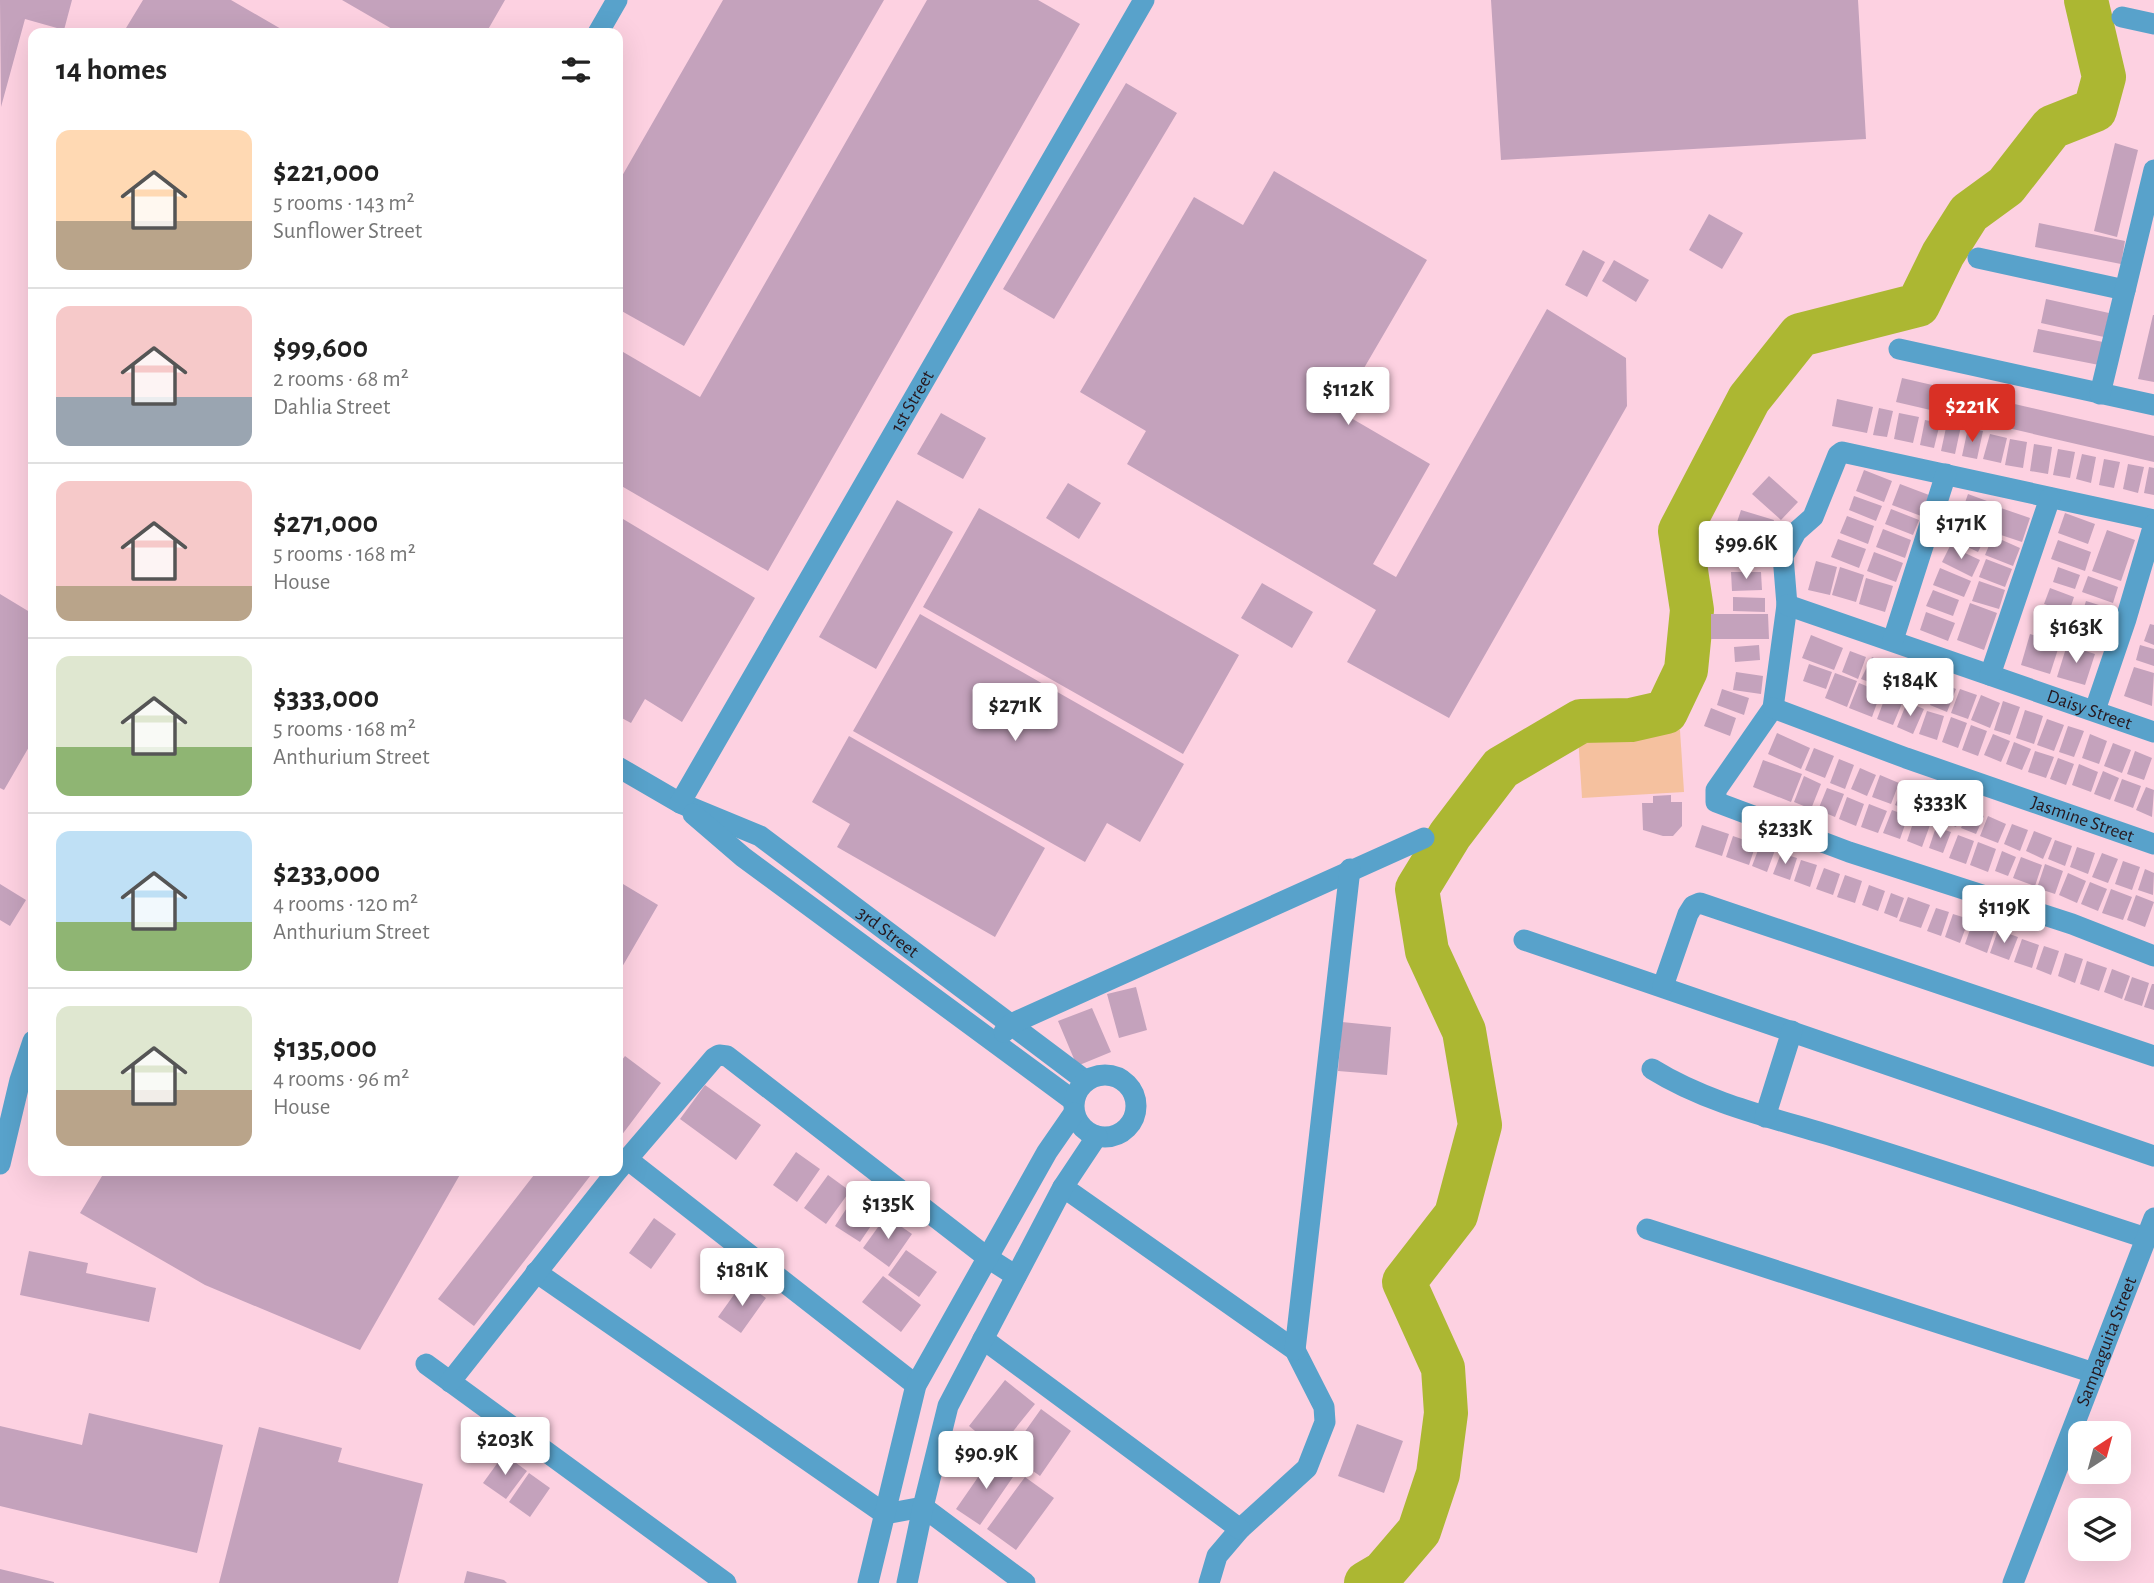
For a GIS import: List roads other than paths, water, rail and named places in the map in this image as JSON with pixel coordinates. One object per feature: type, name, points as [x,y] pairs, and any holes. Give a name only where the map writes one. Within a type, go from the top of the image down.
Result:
[{"type":"street","points":[[601,28],[617,0]]},
{"type":"street","name":"1st Street","points":[[680,803],[1144,0]]},
{"type":"street","points":[[2122,17],[2154,24]]},
{"type":"street","points":[[2100,394],[2154,170]]},
{"type":"street","points":[[1978,258],[2125,290]]},
{"type":"street","points":[[1899,349],[2154,405]]},
{"type":"street","points":[[2095,710],[2126,619],[2154,522],[1846,452],[1838,455],[1813,517],[1796,533],[1783,556],[1787,605],[1773,708],[1716,790],[1716,802],[1849,852],[2072,924],[2154,956]]},
{"type":"street","points":[[1893,640],[1946,474]]},
{"type":"street","points":[[1990,675],[2050,498]]},
{"type":"street","name":"Daisy Street","points":[[1787,605],[2154,732]]},
{"type":"street","name":"Jasmine Street","points":[[1773,708],[1906,758],[2154,844]]},
{"type":"street","name":"3rd Street","points":[[623,770],[680,803],[760,836],[1086,1081]]},
{"type":"street","name":"3rd Street","points":[[680,803],[743,857],[996,1042],[1074,1107]]},
{"type":"street","points":[[996,1042],[1011,1024],[1350,869],[1424,838]]},
{"type":"street","points":[[1295,1350],[1350,869]]},
{"type":"street","points":[[1663,986],[1688,914],[1693,906],[1700,903],[2154,1056]]},
{"type":"street","points":[[1524,940],[2154,1156]]},
{"type":"street","points":[[1765,1117],[1792,1031]]},
{"type":"street","points":[[623,1165],[714,1058],[719,1055],[727,1056],[988,1258],[1016,1276]]},
{"type":"street","points":[[0,1164],[28,1056]]},
{"type":"street","points":[[1653,1069],[1678,1085],[1765,1117],[1840,1138],[2146,1238]]},
{"type":"street","points":[[868,1583],[916,1385],[1074,1107],[1078,1090],[1086,1081],[1097,1076],[1109,1075],[1121,1079],[1134,1094],[1135,1114],[1125,1130],[1107,1138],[1088,1133],[1079,1124],[1074,1107]]},
{"type":"street","points":[[907,1583],[948,1406],[1063,1187],[1097,1136]]},
{"type":"street","points":[[623,1168],[916,1385]]},
{"type":"street","points":[[450,1382],[614,1176]]},
{"type":"street","points":[[1063,1187],[1295,1350],[1324,1407],[1325,1423],[1307,1468],[1240,1529],[1217,1556],[1209,1583]]},
{"type":"street","name":"Sampaguita Street","points":[[2013,1583],[2154,1218]]},
{"type":"street","points":[[1647,1228],[2094,1373]]},
{"type":"street","points":[[536,1272],[885,1514],[923,1507],[1025,1583]]},
{"type":"street","points":[[984,1339],[1240,1529]]},
{"type":"street","points":[[426,1364],[726,1583]]},
{"type":"waterway","points":[[1366,1583],[1383,1573],[1419,1531],[1438,1474],[1446,1413],[1443,1368],[1404,1282],[1456,1215],[1480,1125],[1464,1031],[1427,951],[1417,889],[1450,835],[1501,768],[1581,721],[1631,720],[1666,712],[1686,670],[1692,610],[1680,531],[1749,399],[1800,335],[1918,305],[1943,254],[1969,213],[2006,186],[2052,127],[2095,110],[2104,77],[2086,0]]}]
